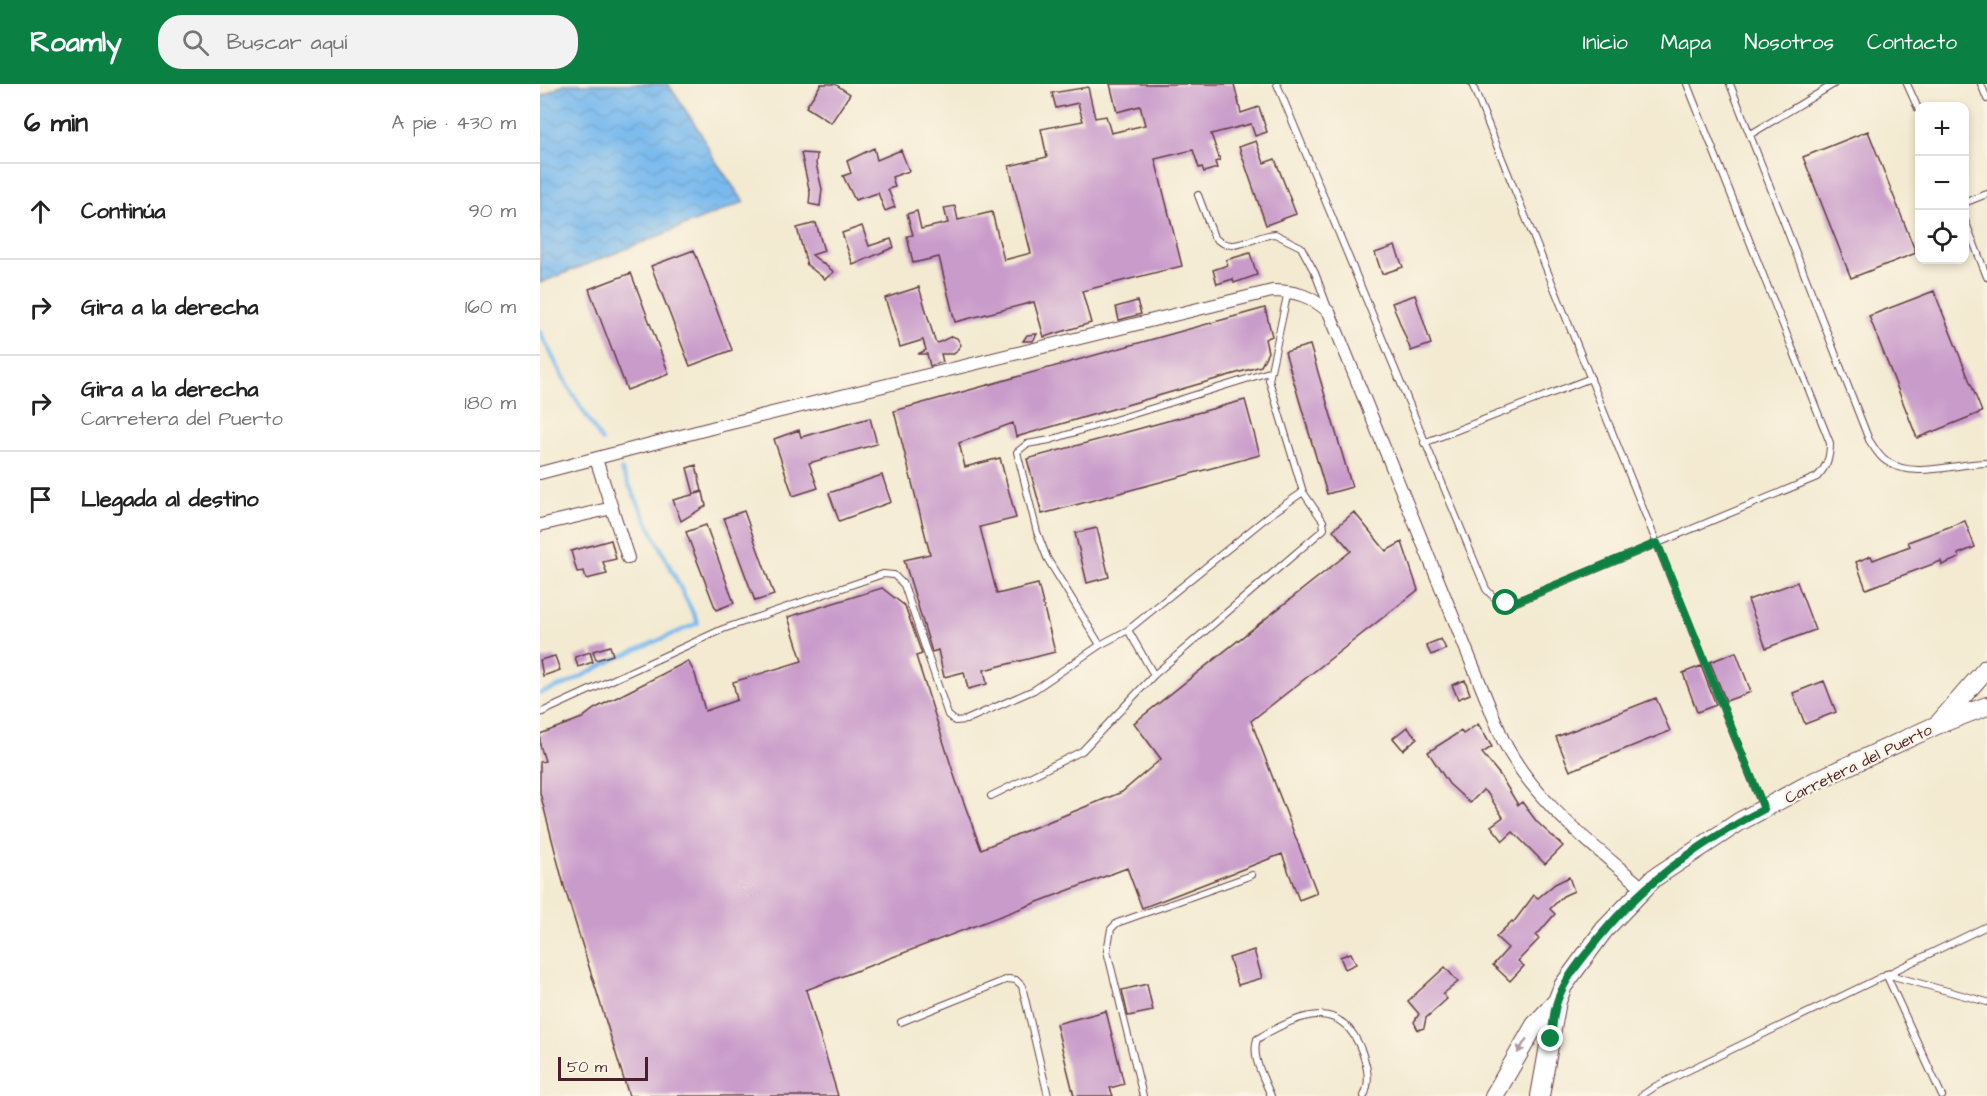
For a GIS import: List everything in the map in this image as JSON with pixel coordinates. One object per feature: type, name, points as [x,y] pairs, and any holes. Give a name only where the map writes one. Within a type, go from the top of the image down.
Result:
[{"type":"main road","points":[[1937,725],[1987,668]]},
{"type":"main road","name":"Carretera del Puerto","points":[[1540,1096],[1557,1002],[1570,974],[1604,930],[1654,878],[1739,822],[1815,781],[1937,725],[1987,706]]},
{"type":"main road","name":"Carretera del Puerto","points":[[1494,1096],[1535,1025],[1557,1002]]},
{"type":"main road","points":[[1505,1096],[1510,1096]]},
{"type":"street","points":[[540,473],[719,426],[1272,291],[1289,291],[1314,299],[1329,312],[1520,772],[1555,813],[1644,889]]},
{"type":"street","points":[[596,459],[628,558]]},
{"type":"street","points":[[540,525],[612,508]]},
{"type":"lane","points":[[1277,84],[1486,589],[1494,599],[1506,603],[1515,602],[1817,477],[1825,469],[1830,457],[1830,443],[1688,84]]},
{"type":"lane","points":[[1472,84],[1764,809]]},
{"type":"lane","points":[[1730,84],[1869,440],[1885,461],[1900,468],[1919,469],[1987,463]]},
{"type":"lane","points":[[1751,134],[1834,84]]},
{"type":"lane","points":[[1907,84],[1915,102]]},
{"type":"lane","points":[[1981,84],[1987,99]]},
{"type":"lane","points":[[1969,201],[1987,194]]},
{"type":"lane","points":[[1198,195],[1218,242],[1238,245],[1275,234],[1301,247],[1316,273],[1329,312]]},
{"type":"lane","points":[[1969,229],[1987,277]]},
{"type":"lane","points":[[991,796],[1082,751],[1154,675],[1324,529],[1323,520],[1303,492],[1269,380],[1289,291]]},
{"type":"lane","points":[[1100,645],[1047,558],[1037,532],[1017,452],[1027,444],[1050,440],[1269,372]]},
{"type":"lane","points":[[1424,443],[1591,378]]},
{"type":"lane","points":[[540,713],[723,629],[883,574],[894,575],[904,585],[948,716],[955,721],[966,720],[1034,690],[1100,645],[1128,630],[1271,514],[1303,492]]},
{"type":"lane","points":[[1128,630],[1154,675]]},
{"type":"lane","points":[[1143,1096],[1107,951],[1111,929],[1117,923],[1252,876]]},
{"type":"lane","points":[[1641,1096],[1656,1086],[1987,926]]},
{"type":"lane","points":[[1886,974],[1987,1002]]},
{"type":"lane","points":[[1886,974],[1942,1096]]},
{"type":"lane","points":[[901,1022],[1008,979],[1016,980],[1022,986],[1048,1096]]},
{"type":"lane","points":[[1271,1096],[1256,1058],[1254,1048],[1257,1039],[1280,1025],[1318,1013],[1340,1020],[1354,1032],[1368,1070],[1364,1096]]},
{"type":"water","points":[[564,84],[668,84],[700,132],[714,159],[744,202],[540,283],[540,98]]},
{"type":"building","points":[[821,84],[835,84],[850,94],[831,123],[806,107]]},
{"type":"building","points":[[1110,84],[1234,84],[1241,113],[1259,107],[1267,132],[1255,136],[1251,124],[1211,134],[1220,160],[1215,162],[1217,168],[1204,172],[1202,167],[1199,168],[1193,150],[1155,159],[1182,266],[1082,291],[1091,323],[1044,337],[1034,302],[955,322],[939,257],[913,263],[907,236],[913,235],[907,214],[917,211],[921,229],[948,223],[944,208],[955,206],[958,220],[992,212],[1004,260],[1031,253],[1009,166],[1047,157],[1041,129],[1083,121],[1078,103],[1056,108],[1052,93],[1088,87],[1095,118],[1106,116],[1111,133],[1145,125],[1140,106],[1117,112]]},
{"type":"building","points":[[1868,131],[1915,253],[1851,278],[1803,157]]},
{"type":"building","points":[[1256,141],[1264,163],[1275,159],[1296,214],[1266,225],[1239,147]]},
{"type":"building","points":[[874,148],[877,160],[901,150],[909,171],[892,177],[895,187],[888,189],[895,207],[885,211],[878,193],[855,200],[843,176],[851,173],[847,161]]},
{"type":"building","points":[[801,153],[817,154],[816,164],[822,189],[820,206],[809,204],[810,193]]},
{"type":"building","points":[[816,223],[824,251],[812,255],[834,272],[825,279],[807,265],[797,228]]},
{"type":"building","points":[[862,226],[869,246],[891,239],[894,247],[853,265],[842,233]]},
{"type":"building","points":[[1395,246],[1403,267],[1382,274],[1375,253]]},
{"type":"building","points":[[694,250],[732,350],[690,366],[651,266]]},
{"type":"building","points":[[1250,253],[1257,275],[1234,283],[1233,279],[1217,284],[1213,270],[1228,265],[1226,260]]},
{"type":"building","points":[[631,273],[669,374],[627,390],[589,289]]},
{"type":"building","points":[[919,287],[935,341],[938,343],[952,336],[957,338],[961,345],[954,354],[941,354],[943,362],[930,366],[927,354],[918,354],[926,350],[923,340],[900,347],[885,298]]},
{"type":"building","points":[[1934,291],[1982,412],[1917,438],[1869,316]]},
{"type":"building","points":[[1415,295],[1431,344],[1411,351],[1392,303]]},
{"type":"building","points":[[1137,301],[1141,314],[1119,320],[1116,307]]},
{"type":"building","points":[[1265,308],[1272,336],[1265,339],[1268,352],[1261,366],[1016,437],[1013,423],[959,443],[965,467],[1000,458],[1016,518],[980,527],[997,594],[1038,584],[1055,652],[984,670],[987,684],[968,689],[964,672],[944,677],[938,650],[932,652],[904,560],[930,554],[894,411]]},
{"type":"building","points":[[1037,334],[1033,341],[1023,341],[1027,335]]},
{"type":"building","points":[[1310,345],[1352,487],[1327,494],[1285,352]]},
{"type":"building","points":[[1245,400],[1260,455],[1042,514],[1027,459]]},
{"type":"building","points":[[870,418],[877,444],[809,463],[818,488],[793,496],[774,439],[799,430],[801,437]]},
{"type":"building","points":[[696,465],[702,491],[694,494],[687,468]]},
{"type":"building","points":[[882,475],[891,502],[839,521],[829,493]]},
{"type":"building","points":[[703,492],[706,506],[681,521],[673,500]]},
{"type":"building","points":[[744,511],[774,595],[755,601],[724,518]]},
{"type":"building","points":[[1354,512],[1386,551],[1402,542],[1418,590],[1251,721],[1317,893],[1299,900],[1282,854],[1142,908],[1127,868],[806,990],[838,1096],[629,1096],[564,886],[540,793],[540,762],[545,761],[540,745],[540,734],[582,718],[594,709],[688,661],[695,674],[705,711],[737,700],[733,682],[802,661],[788,617],[882,588],[905,606],[922,654],[916,656],[956,781],[981,849],[1122,792],[1161,759],[1134,723],[1351,551],[1333,530]]},
{"type":"building","points":[[1965,521],[1975,547],[1958,554],[1959,558],[1942,565],[1941,561],[1866,589],[1856,562],[1871,556],[1873,560],[1910,546],[1908,542]]},
{"type":"building","points":[[706,525],[734,603],[716,610],[686,532]]},
{"type":"building","points":[[1097,528],[1109,577],[1087,583],[1075,533]]},
{"type":"building","points":[[611,540],[616,559],[603,562],[607,574],[586,579],[584,571],[577,572],[571,551]]},
{"type":"building","points":[[1797,582],[1815,630],[1766,648],[1748,600]]},
{"type":"building","points":[[1441,639],[1446,649],[1431,655],[1426,645]]},
{"type":"building","points":[[610,646],[613,655],[596,660],[593,651]]},
{"type":"building","points":[[590,652],[593,662],[578,667],[575,657]]},
{"type":"building","points":[[1736,652],[1751,692],[1726,701],[1710,662]]},
{"type":"building","points":[[555,656],[560,670],[543,676],[540,660]]},
{"type":"building","points":[[1701,666],[1716,705],[1697,712],[1683,673]]},
{"type":"building","points":[[1465,680],[1470,694],[1458,699],[1452,685]]},
{"type":"building","points":[[1824,681],[1836,712],[1805,724],[1793,693]]},
{"type":"building","points":[[1656,698],[1670,731],[1570,771],[1556,737]]},
{"type":"building","points":[[1478,724],[1492,747],[1482,753],[1500,775],[1518,805],[1522,802],[1537,822],[1563,846],[1545,864],[1513,832],[1503,841],[1491,826],[1503,817],[1488,794],[1483,790],[1470,803],[1449,784],[1428,752],[1461,731],[1463,734]]},
{"type":"building","points":[[1407,727],[1417,738],[1403,750],[1393,738]]},
{"type":"building","points":[[1569,877],[1574,891],[1563,896],[1550,909],[1555,914],[1536,936],[1539,939],[1518,961],[1524,966],[1510,981],[1493,965],[1508,948],[1496,937],[1512,921],[1513,923],[1534,895],[1538,898],[1555,884]]},
{"type":"building","points":[[1254,950],[1262,978],[1238,985],[1229,958]]},
{"type":"building","points":[[1351,953],[1356,964],[1345,969],[1340,957]]},
{"type":"building","points":[[1445,967],[1458,982],[1443,994],[1447,999],[1426,1018],[1424,1028],[1418,1030],[1414,1022],[1419,1014],[1408,1001]]},
{"type":"building","points":[[1147,984],[1153,1011],[1128,1016],[1122,990]]},
{"type":"building","points":[[1106,1011],[1124,1084],[1110,1088],[1113,1096],[1074,1096],[1056,1024]]},
{"type":"waterway","points":[[540,332],[567,385],[602,441]]},
{"type":"waterway","points":[[540,693],[567,684],[611,661],[698,623],[621,469]]},
{"type":"route","points":[[1506,603],[1515,602],[1657,543],[1764,809],[1739,822],[1654,878],[1604,930],[1563,986],[1557,1002],[1551,1039]]}]
